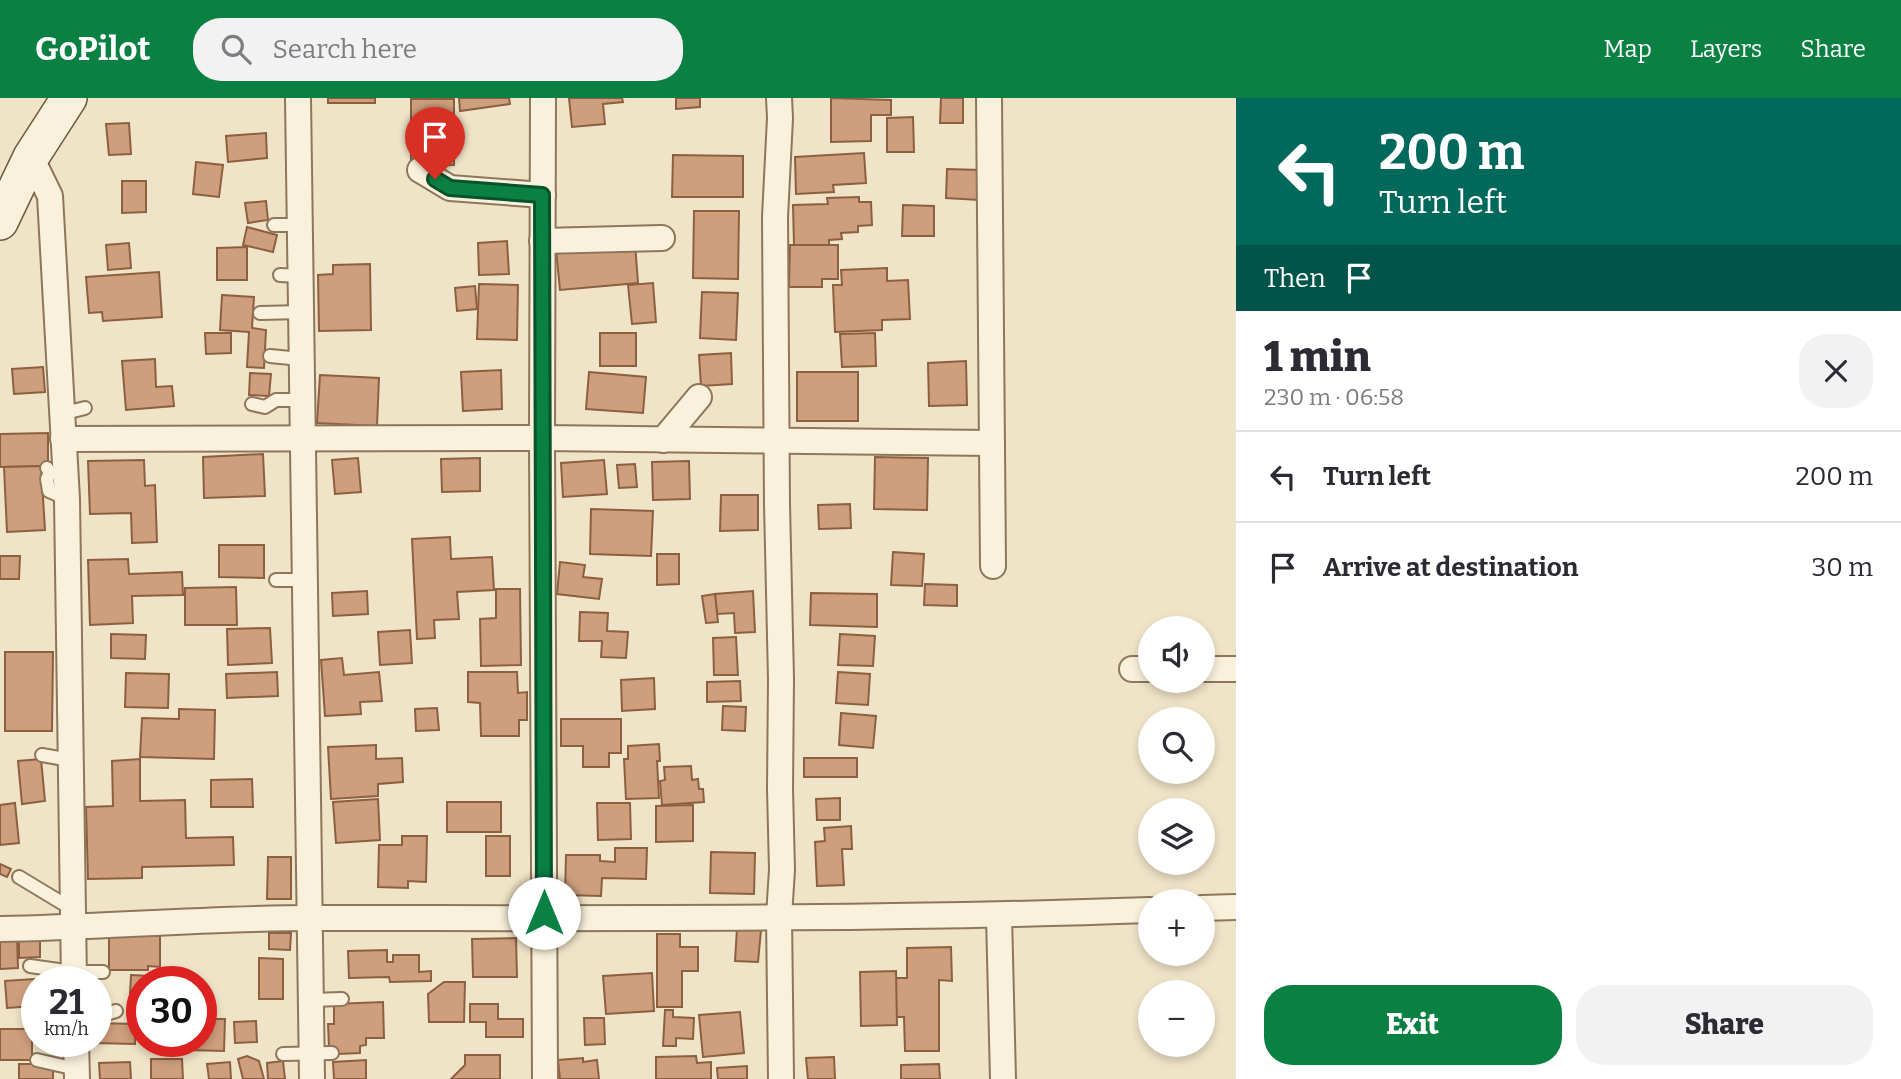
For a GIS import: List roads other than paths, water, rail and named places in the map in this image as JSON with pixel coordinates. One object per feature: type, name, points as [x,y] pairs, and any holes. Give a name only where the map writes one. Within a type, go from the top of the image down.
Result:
[{"type":"street","points":[[0,222],[31,158],[69,98]]},
{"type":"street","points":[[298,98],[300,225],[290,275],[302,312],[300,359],[305,580],[313,696],[309,918],[304,959],[322,1052],[312,1079]]},
{"type":"street","points":[[543,98],[545,1079]]},
{"type":"street","points":[[781,1079],[779,916],[782,870],[779,789],[782,679],[776,504],[775,217],[779,104],[802,98]]},
{"type":"street","points":[[989,98],[993,566]]},
{"type":"street","points":[[31,158],[50,196],[73,411],[63,439],[67,499],[74,966]]},
{"type":"street","points":[[420,170],[450,188],[542,195]]},
{"type":"street","points":[[542,241],[663,238]]},
{"type":"street","points":[[663,440],[699,397]]},
{"type":"street","points":[[63,439],[542,438],[992,443]]},
{"type":"street","points":[[1215,669],[1236,669]]},
{"type":"street","points":[[1215,908],[1236,907]]},
{"type":"street","points":[[0,929],[72,918],[416,920],[545,917],[999,916],[1138,910]]},
{"type":"street","points":[[999,916],[1003,1079]]},
{"type":"lane","points":[[274,225],[300,225]]},
{"type":"lane","points":[[260,313],[302,312]]},
{"type":"lane","points":[[270,356],[300,359]]},
{"type":"lane","points":[[252,404],[265,407],[276,400],[303,400]]},
{"type":"lane","points":[[47,468],[50,473],[47,479],[49,491],[67,499]]},
{"type":"lane","points":[[276,580],[305,580]]},
{"type":"lane","points":[[42,755],[70,760]]},
{"type":"lane","points":[[19,877],[72,918]]},
{"type":"lane","points":[[310,1000],[342,999]]},
{"type":"lane","points":[[112,1012],[116,1011]]},
{"type":"lane","points":[[283,1054],[322,1052]]},
{"type":"lane","points":[[37,1060],[77,1074]]}]
